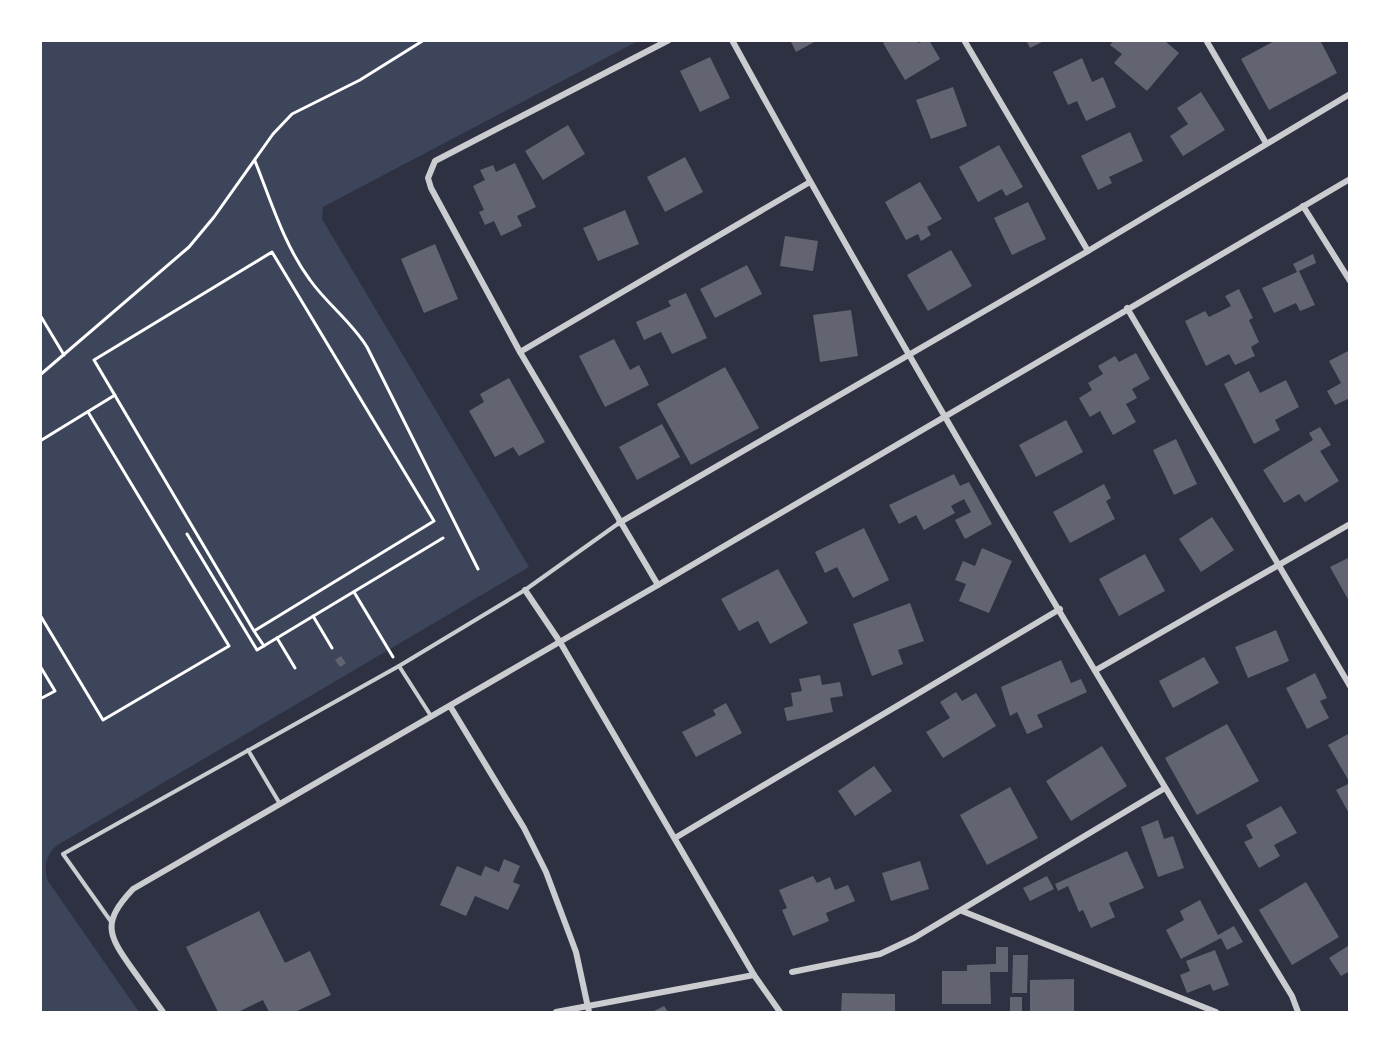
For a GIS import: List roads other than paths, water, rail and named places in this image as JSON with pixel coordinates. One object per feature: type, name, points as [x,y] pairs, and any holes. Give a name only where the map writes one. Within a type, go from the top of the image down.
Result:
[{"type":"street","points":[[658,585],[619,523],[520,352],[431,188],[428,178],[435,161],[669,40]]},
{"type":"street","points":[[732,40],[810,182],[945,416],[1165,788],[1293,996],[1298,1012]]},
{"type":"street","points":[[964,40],[1088,251]]},
{"type":"street","points":[[1206,40],[1266,143]]},
{"type":"street","points":[[619,523],[1088,251],[1350,94]]},
{"type":"street","points":[[163,1012],[113,942],[112,924],[118,905],[133,888],[561,642],[1350,179]]},
{"type":"street","points":[[520,352],[810,182]]},
{"type":"street","points":[[1303,206],[1350,281]]},
{"type":"street","points":[[1127,308],[1350,686]]},
{"type":"street","points":[[1096,670],[1350,524]]},
{"type":"street","points":[[525,590],[561,642],[754,975],[780,1012]]},
{"type":"street","points":[[675,838],[1060,609]]},
{"type":"street","points":[[450,706],[519,819],[546,872],[576,952],[587,1010]]},
{"type":"street","points":[[792,972],[880,954],[962,911],[1165,788]]},
{"type":"street","points":[[962,911],[1216,1012]]},
{"type":"street","points":[[555,1012],[587,1010],[754,975]]},
{"type":"lane","points":[[112,924],[63,854],[399,666],[525,590],[619,523]]},
{"type":"lane","points":[[399,666],[431,717]]},
{"type":"lane","points":[[248,750],[280,804]]}]
